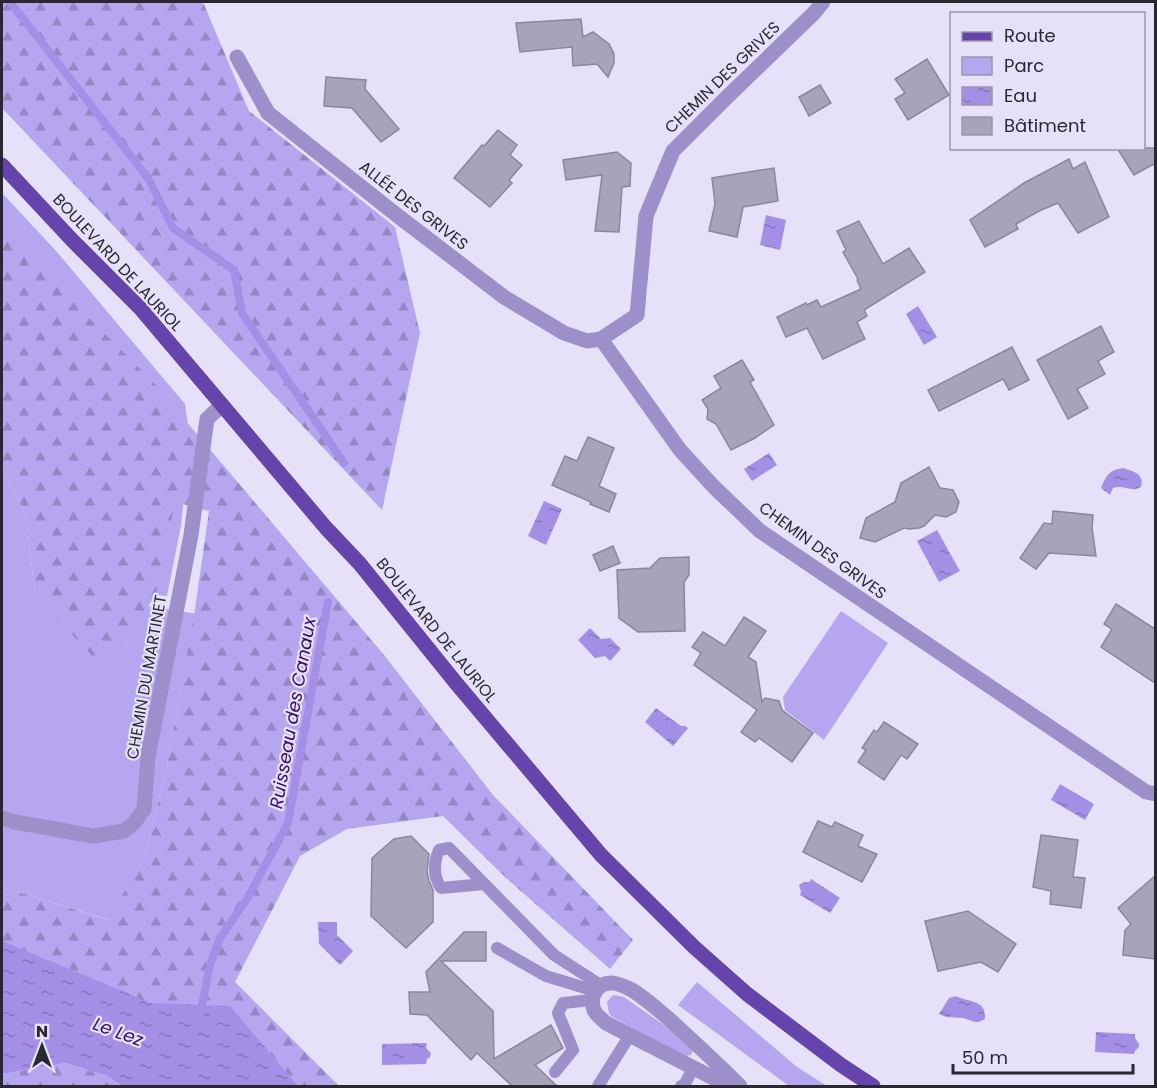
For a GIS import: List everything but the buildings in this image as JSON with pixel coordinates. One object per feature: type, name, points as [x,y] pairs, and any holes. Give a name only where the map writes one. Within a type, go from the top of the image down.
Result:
[{"type":"main road","name":"BOULEVARD DE LAURIOL","points":[[2,165],[140,308],[326,528],[360,564],[456,683],[601,855],[694,947],[747,994],[841,1065],[873,1086]]},
{"type":"street","name":"CHEMIN DES GRIVES","points":[[823,2],[673,151],[646,216],[637,315],[601,339],[680,450],[714,487],[760,531],[1146,792],[1155,795]]},
{"type":"street","name":"ALLÉE DES GRIVES","points":[[237,57],[268,113],[398,216],[504,297],[564,333],[587,341],[601,339]]},
{"type":"street","name":"CHEMIN DU MARTINET","points":[[2,818],[93,836],[124,831],[134,823],[144,809],[148,756],[191,535],[207,419],[222,405]]},
{"type":"street","points":[[610,982],[632,990],[702,1048],[731,1086],[606,1023],[594,1012],[596,992],[610,982]]},
{"type":"lane","points":[[484,884],[554,955],[596,992]]},
{"type":"lane","points":[[497,948],[546,976],[596,992]]},
{"type":"lane","points":[[555,1072],[573,1050],[558,1013],[563,1003],[596,992]]},
{"type":"lane","points":[[598,1086],[630,1035]]},
{"type":"lane","points":[[681,1086],[684,1086],[693,1068]]},
{"type":"green space","points":[[2,2],[203,2],[249,111],[395,227],[420,333],[382,510],[2,108]]},
{"type":"green space","points":[[2,193],[57,252],[185,404],[190,440],[181,526],[167,596],[123,592],[2,254]]},
{"type":"green space","points":[[2,231],[152,381],[384,655],[493,795],[633,940],[610,969],[505,877],[443,816],[347,829],[300,856],[235,982],[339,1086],[269,1086],[2,966],[2,887],[109,920],[146,852],[166,770],[194,616],[209,511],[175,502],[156,593],[126,645],[97,661],[35,594],[26,516],[2,468]]},
{"type":"green space","points":[[2,468],[26,516],[35,594],[126,645],[148,606],[236,620],[181,688],[166,770],[146,852],[110,920],[2,887]]},
{"type":"green space","points":[[841,611],[888,643],[824,740],[785,710],[783,697]]},
{"type":"green space","points":[[697,982],[797,1067],[827,1086],[789,1086],[678,1005]]},
{"type":"green space","points":[[614,995],[624,997],[688,1042],[693,1050],[691,1055],[682,1056],[611,1016],[607,1002]]},
{"type":"green space","points":[[66,1063],[107,1076],[122,1086],[2,1086],[2,1074]]},
{"type":"water","points":[[766,215],[786,220],[780,250],[760,245]]},
{"type":"water","points":[[918,306],[937,337],[924,345],[906,314]]},
{"type":"water","points":[[769,453],[777,465],[752,481],[744,469]]},
{"type":"water","points":[[1123,468],[1140,476],[1141,487],[1137,489],[1113,488],[1110,495],[1101,488],[1111,472]]},
{"type":"water","points":[[544,501],[562,509],[546,545],[528,536]]},
{"type":"water","points":[[937,530],[960,571],[939,582],[917,541]]},
{"type":"water","points":[[590,628],[601,639],[610,638],[621,649],[610,661],[605,656],[595,658],[578,640]]},
{"type":"water","points":[[656,708],[681,726],[688,728],[673,746],[645,722]]},
{"type":"water","points":[[1060,784],[1094,804],[1085,820],[1051,800]]},
{"type":"water","points":[[811,879],[840,898],[830,913],[800,895],[799,885]]},
{"type":"water","points":[[318,922],[337,922],[337,935],[353,951],[340,965],[319,944]]},
{"type":"water","name":"Le Lez","points":[[2,941],[151,1003],[230,1006],[298,1086],[122,1086],[107,1076],[66,1063],[2,1074]]},
{"type":"water","points":[[956,996],[980,1005],[985,1013],[985,1019],[975,1022],[939,1014],[949,998]]},
{"type":"water","points":[[1096,1032],[1135,1034],[1139,1047],[1134,1054],[1095,1052]]},
{"type":"water","points":[[427,1043],[426,1048],[431,1053],[426,1064],[382,1065],[382,1044]]},
{"type":"waterway","name":"Ruisseau des Canaux","points":[[10,2],[148,178],[173,228],[234,270],[242,313],[344,463]]},
{"type":"waterway","name":"Ruisseau des Canaux","points":[[200,1014],[210,965],[220,938],[247,899],[288,823],[328,602]]}]
